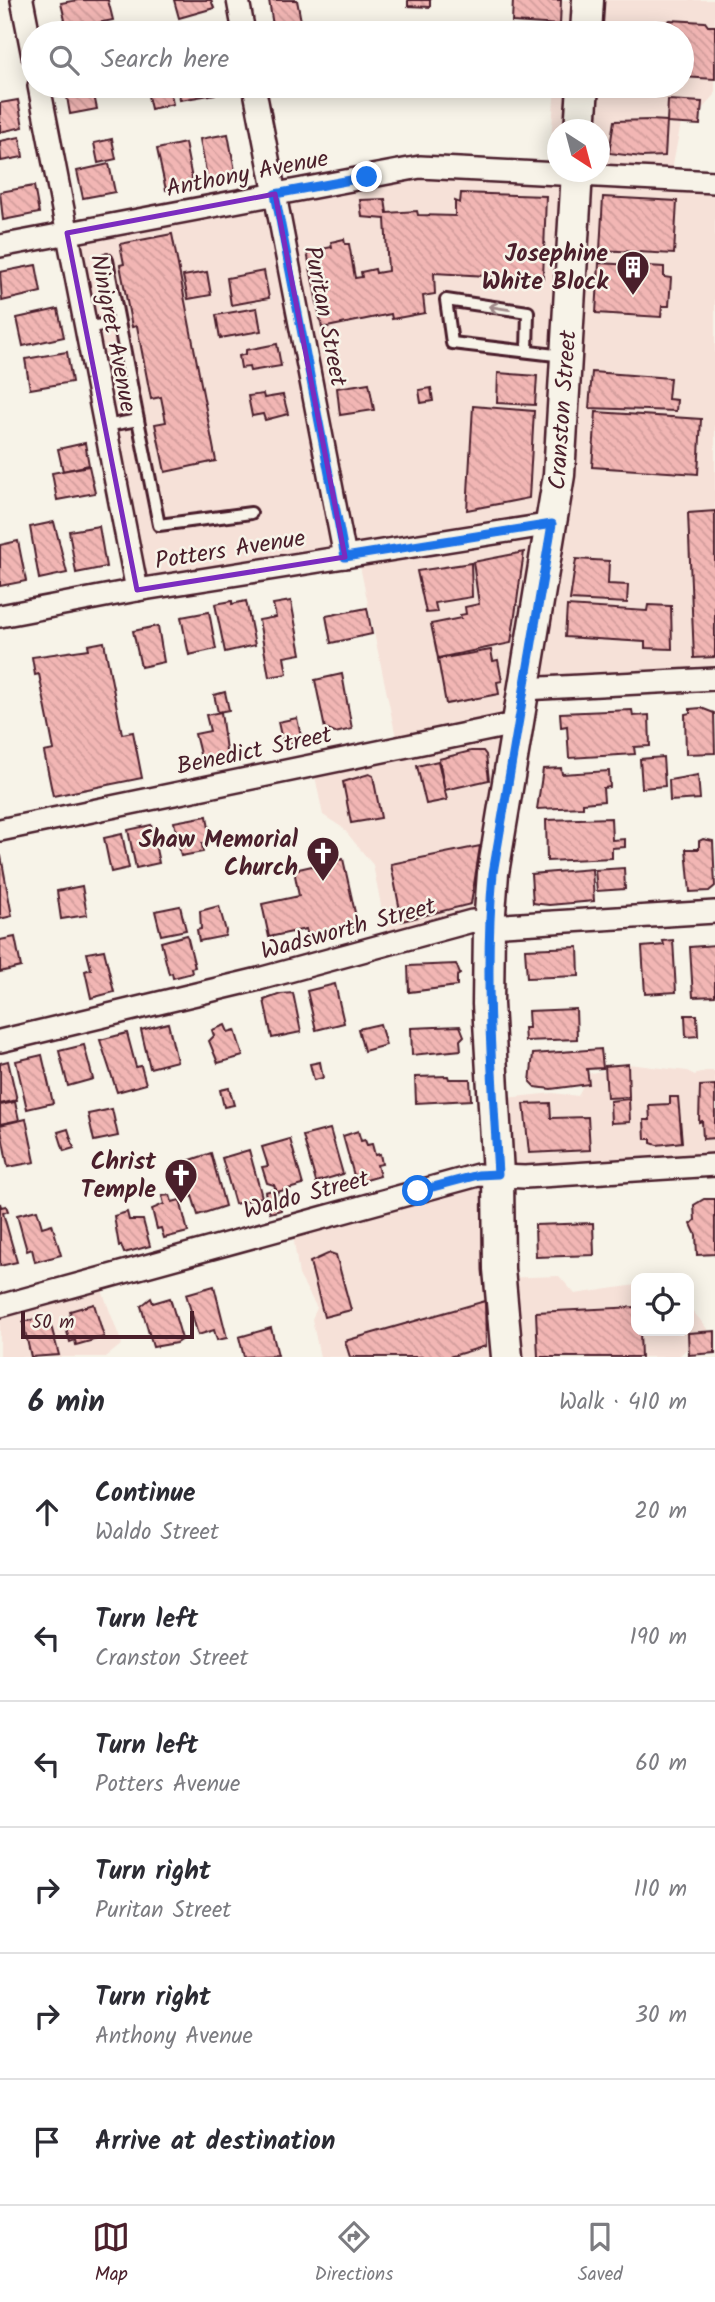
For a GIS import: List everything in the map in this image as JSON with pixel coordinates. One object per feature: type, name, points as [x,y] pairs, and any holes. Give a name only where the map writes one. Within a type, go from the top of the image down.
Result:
[{"type":"main road","points":[[587,21],[588,0]]},
{"type":"main road","points":[[581,119],[582,98]]},
{"type":"main road","name":"Cranston Street","points":[[507,1357],[499,1269],[498,1174],[488,1003],[489,926],[493,873],[559,475],[576,182]]},
{"type":"street","points":[[22,0],[26,21]]},
{"type":"street","points":[[237,0],[241,21]]},
{"type":"street","name":"Ninigret Avenue","points":[[41,98],[137,590]]},
{"type":"street","name":"Puritan Street","points":[[256,98],[345,557]]},
{"type":"street","name":"Anthony Avenue","points":[[0,246],[420,167],[547,172]]},
{"type":"street","name":"Anthony Avenue","points":[[610,175],[715,182]]},
{"type":"street","name":"Potters Avenue","points":[[0,616],[137,590],[552,524]]},
{"type":"street","points":[[523,689],[715,679]]},
{"type":"street","name":"Benedict Street","points":[[0,830],[519,723]]},
{"type":"street","name":"Wadsworth Street","points":[[0,1041],[259,979],[472,921],[489,926],[715,912]]},
{"type":"street","name":"Waldo Street","points":[[0,1306],[478,1175],[525,1177],[715,1165]]},
{"type":"lane","points":[[107,260],[117,322],[159,525],[251,513]]},
{"type":"lane","points":[[527,351],[528,312],[446,300],[453,343],[566,356]]},
{"type":"lane","points":[[86,328],[117,322]]},
{"type":"lane","points":[[105,426],[138,420]]},
{"type":"highlighted area","points":[[275,194],[345,557],[137,590],[67,233]]},
{"type":"shaded area","points":[[561,0],[715,0],[715,95],[701,110],[683,113],[673,164],[675,174],[715,176],[715,680],[532,690],[488,920],[388,940],[373,865],[343,828],[323,815],[312,762],[397,742],[356,547],[132,584],[63,225],[251,190],[547,168],[547,182],[610,182],[610,119],[553,119],[554,98],[694,98],[694,21],[559,21]]},
{"type":"shaded area","points":[[628,1064],[687,1071],[695,1075],[715,1071],[715,1167],[505,1172],[494,1099],[553,1093],[578,1096],[588,1074]]},
{"type":"shaded area","points":[[492,1173],[502,1278],[559,1276],[575,1294],[631,1286],[631,1336],[694,1336],[694,1312],[708,1330],[678,1357],[320,1357],[312,1319],[317,1308],[299,1275],[292,1228]]},
{"type":"shaded area","points":[[97,1277],[122,1344],[106,1357],[0,1357],[0,1303]]},
{"type":"building","points":[[108,0],[113,20],[65,21],[61,3]]},
{"type":"building","points":[[174,0],[211,0],[214,8],[179,18]]},
{"type":"building","points":[[269,0],[297,0],[301,21],[272,21]]},
{"type":"building","points":[[408,0],[430,0],[430,7],[408,6]]},
{"type":"building","points":[[513,0],[561,0],[560,21],[512,21]]},
{"type":"building","points":[[694,21],[715,26],[715,79],[694,78]]},
{"type":"building","points":[[67,98],[95,98],[97,109],[70,114]]},
{"type":"building","points":[[148,98],[172,98],[173,104],[151,109]]},
{"type":"building","points":[[18,100],[23,127],[0,132],[0,103]]},
{"type":"building","points":[[668,100],[702,102],[700,125],[667,123]]},
{"type":"building","points":[[614,121],[667,121],[665,156],[642,157],[610,153]]},
{"type":"building","points":[[228,134],[236,176],[208,182],[200,139]]},
{"type":"building","points":[[20,137],[23,157],[1,161],[0,141]]},
{"type":"building","points":[[112,139],[116,159],[98,163],[94,143]]},
{"type":"building","points":[[185,143],[193,184],[166,190],[157,149]]},
{"type":"building","points":[[109,164],[115,192],[83,198],[77,171]]},
{"type":"building","points":[[34,186],[39,213],[3,220],[0,192]]},
{"type":"building","points":[[461,193],[546,196],[543,279],[434,273],[435,294],[423,296],[425,313],[392,319],[391,314],[322,328],[307,252],[332,247],[331,242],[344,239],[345,244],[349,244],[355,278],[362,277],[361,272],[375,269],[376,273],[388,271],[385,219],[362,217],[360,200],[385,199],[387,213],[417,211],[418,215],[455,216],[455,201],[460,203]]},
{"type":"building","points":[[603,197],[677,201],[674,254],[600,250]]},
{"type":"building","points":[[172,234],[216,461],[165,472],[155,424],[166,422],[161,397],[151,399],[137,326],[132,327],[120,265],[124,264],[120,244]]},
{"type":"building","name":"Josephine White Block","points":[[599,263],[664,267],[664,277],[671,278],[669,306],[662,306],[661,317],[596,313]]},
{"type":"building","points":[[36,265],[41,292],[2,301],[0,272]]},
{"type":"building","points":[[264,271],[269,298],[231,305],[227,278]]},
{"type":"building","points":[[207,272],[211,295],[188,299],[183,276]]},
{"type":"building","points":[[257,308],[261,331],[220,338],[216,315]]},
{"type":"building","points":[[58,309],[64,337],[23,346],[17,318]]},
{"type":"building","points":[[277,344],[281,366],[250,371],[249,367],[241,368],[239,356],[246,354],[246,350]]},
{"type":"building","points":[[67,352],[72,382],[30,389],[25,359]]},
{"type":"building","points":[[592,372],[670,378],[668,399],[677,400],[676,411],[589,408]]},
{"type":"building","points":[[498,373],[537,376],[535,405],[497,403]]},
{"type":"building","points":[[369,383],[374,410],[340,415],[337,388]]},
{"type":"building","points":[[431,388],[433,401],[421,403],[419,390]]},
{"type":"building","points":[[263,394],[264,398],[283,395],[288,414],[265,420],[263,414],[252,416],[248,396]]},
{"type":"building","points":[[473,406],[534,411],[529,498],[467,510]]},
{"type":"building","points":[[596,412],[701,419],[698,474],[592,467]]},
{"type":"building","points":[[85,443],[89,465],[63,471],[58,449]]},
{"type":"building","points":[[89,466],[95,493],[57,500],[52,473]]},
{"type":"building","points":[[715,511],[715,657],[694,658],[688,513]]},
{"type":"building","points":[[54,522],[67,573],[39,579],[30,527]]},
{"type":"building","points":[[99,526],[106,567],[76,573],[69,531]]},
{"type":"building","points":[[18,541],[26,581],[0,586],[0,545]]},
{"type":"building","points":[[524,552],[511,643],[438,658],[431,624],[461,618],[460,615],[466,614],[465,607],[479,604],[473,562]]},
{"type":"building","points":[[576,559],[609,561],[608,584],[628,585],[627,603],[570,600]]},
{"type":"building","points":[[471,563],[472,597],[435,603],[437,612],[426,613],[417,571]]},
{"type":"building","points":[[232,601],[232,604],[246,601],[255,645],[225,652],[215,604]]},
{"type":"building","points":[[291,601],[301,654],[284,657],[287,674],[269,677],[259,620],[276,617],[273,604]]},
{"type":"building","points":[[648,605],[671,606],[672,649],[645,648],[645,642],[565,637],[567,606],[647,611]]},
{"type":"building","points":[[367,608],[372,634],[331,643],[326,616]]},
{"type":"building","points":[[209,612],[216,649],[189,655],[181,617]]},
{"type":"building","points":[[158,626],[164,662],[141,667],[133,631]]},
{"type":"building","points":[[104,642],[122,734],[133,732],[142,778],[53,796],[44,752],[54,750],[39,674],[35,675],[32,657],[89,649],[88,645]]},
{"type":"building","points":[[491,650],[493,661],[498,660],[502,681],[497,682],[499,694],[446,704],[438,659]]},
{"type":"building","points":[[342,674],[352,729],[335,733],[325,729],[315,680]]},
{"type":"building","points":[[225,692],[229,710],[218,712],[214,695]]},
{"type":"building","points":[[701,708],[714,713],[715,753],[686,754],[685,714],[690,713],[690,709]]},
{"type":"building","points":[[632,710],[633,716],[649,715],[650,746],[634,747],[635,754],[569,758],[567,726],[561,727],[560,713]]},
{"type":"building","points":[[221,712],[227,758],[225,762],[203,766],[195,734],[210,731],[206,715]]},
{"type":"building","points":[[297,718],[302,741],[283,745],[278,722]]},
{"type":"building","points":[[471,751],[483,751],[486,755],[489,780],[445,790],[439,759]]},
{"type":"building","points":[[663,757],[665,786],[642,788],[640,759]]},
{"type":"building","points":[[438,761],[447,800],[426,804],[417,766]]},
{"type":"building","points":[[561,768],[562,774],[609,771],[610,787],[603,788],[604,801],[583,803],[583,807],[537,809],[543,769]]},
{"type":"building","points":[[369,774],[373,776],[381,818],[351,823],[343,782]]},
{"type":"building","points":[[698,775],[700,799],[670,801],[669,780]]},
{"type":"building","points":[[207,816],[211,842],[202,844],[203,852],[181,856],[174,822]]},
{"type":"building","points":[[611,818],[612,840],[625,839],[625,847],[612,848],[612,858],[547,861],[546,820]]},
{"type":"building","points":[[151,825],[159,863],[136,868],[128,830]]},
{"type":"building","points":[[122,834],[129,868],[111,872],[104,838]]},
{"type":"building","points":[[699,841],[713,841],[715,886],[709,891],[690,892],[686,849],[699,849]]},
{"type":"building","points":[[480,846],[471,904],[402,921],[391,864]]},
{"type":"building","name":"Shaw Memorial Church","points":[[336,849],[339,860],[343,859],[358,926],[308,936],[306,929],[269,937],[262,904],[299,896],[294,870],[330,862],[328,851]]},
{"type":"building","points":[[0,856],[12,916],[0,919]]},
{"type":"building","points":[[624,868],[625,889],[597,891],[595,870]]},
{"type":"building","points":[[592,869],[594,901],[549,905],[533,903],[531,874]]},
{"type":"building","points":[[82,886],[87,915],[61,919],[57,891]]},
{"type":"building","points":[[180,906],[186,930],[161,935],[155,911]]},
{"type":"building","points":[[219,906],[225,936],[199,941],[197,930],[201,929],[200,911]]},
{"type":"building","points":[[187,935],[195,967],[191,968],[192,973],[173,978],[172,973],[169,974],[161,942]]},
{"type":"building","points":[[15,937],[21,967],[0,972],[0,940]]},
{"type":"building","points":[[673,940],[676,992],[645,994],[642,947],[664,945],[663,941]]},
{"type":"building","points":[[715,945],[715,996],[693,997],[690,947]]},
{"type":"building","points":[[578,947],[579,976],[527,978],[525,949]]},
{"type":"building","points":[[104,950],[114,992],[91,998],[85,971],[91,969],[87,953]]},
{"type":"building","points":[[456,964],[460,974],[457,976],[457,986],[409,992],[408,966]]},
{"type":"building","points":[[335,984],[344,1023],[316,1030],[307,991]]},
{"type":"building","points":[[293,993],[301,1032],[272,1038],[264,1000]]},
{"type":"building","points":[[576,1009],[577,1039],[525,1041],[524,1028],[529,1028],[528,1011]]},
{"type":"building","points":[[685,1015],[697,1015],[698,1036],[686,1037]]},
{"type":"building","points":[[168,1023],[177,1061],[150,1068],[141,1030]]},
{"type":"building","points":[[380,1024],[386,1045],[364,1051],[358,1029]]},
{"type":"building","points":[[225,1025],[228,1032],[235,1030],[243,1056],[218,1063],[209,1041],[214,1036],[212,1030]]},
{"type":"building","points":[[460,1026],[464,1036],[460,1040],[461,1050],[412,1055],[411,1028]]},
{"type":"building","points":[[127,1033],[136,1067],[141,1066],[146,1084],[117,1092],[100,1040]]},
{"type":"building","points":[[84,1045],[93,1079],[68,1086],[59,1051]]},
{"type":"building","points":[[601,1049],[603,1068],[587,1069],[589,1084],[551,1089],[535,1087],[530,1082],[533,1054]]},
{"type":"building","points":[[42,1055],[53,1103],[27,1109],[16,1061]]},
{"type":"building","points":[[8,1061],[17,1100],[0,1104],[0,1063]]},
{"type":"building","points":[[320,1062],[323,1078],[314,1080],[310,1064]]},
{"type":"building","points":[[628,1064],[629,1097],[607,1098],[605,1066]]},
{"type":"building","points":[[448,1076],[449,1079],[470,1079],[471,1100],[416,1103],[415,1077]]},
{"type":"building","points":[[715,1085],[715,1138],[703,1139],[702,1121],[699,1122],[700,1086]]},
{"type":"building","points":[[229,1088],[234,1105],[224,1107],[220,1090]]},
{"type":"building","points":[[670,1097],[678,1097],[682,1142],[657,1145],[651,1143],[651,1139],[645,1139],[644,1120],[650,1120],[649,1105],[670,1104]]},
{"type":"building","points":[[629,1099],[630,1122],[611,1123],[610,1101]]},
{"type":"building","points":[[15,1102],[19,1120],[0,1124],[0,1105]]},
{"type":"building","points":[[550,1103],[551,1118],[588,1117],[590,1150],[529,1153],[524,1104]]},
{"type":"building","points":[[112,1109],[118,1136],[94,1141],[88,1114]]},
{"type":"building","points":[[26,1119],[35,1162],[8,1167],[0,1125]]},
{"type":"building","points":[[68,1129],[74,1148],[64,1151],[58,1132]]},
{"type":"building","points":[[330,1129],[343,1174],[316,1182],[303,1136]]},
{"type":"building","points":[[358,1131],[361,1141],[365,1140],[367,1145],[372,1144],[375,1155],[380,1154],[382,1164],[377,1165],[380,1176],[356,1183],[343,1136]]},
{"type":"building","points":[[290,1139],[303,1185],[277,1192],[274,1185],[267,1183],[262,1167],[268,1166],[262,1147]]},
{"type":"building","points":[[249,1150],[262,1197],[235,1204],[222,1158]]},
{"type":"building","points":[[211,1153],[225,1206],[198,1215],[182,1163]]},
{"type":"building","points":[[276,1189],[281,1210],[270,1213],[265,1192]]},
{"type":"building","points":[[170,1195],[172,1202],[180,1200],[188,1232],[164,1238],[161,1228],[157,1229],[152,1209],[164,1204],[162,1196]]},
{"type":"building","points":[[704,1199],[715,1199],[715,1254],[697,1255],[696,1235],[691,1224],[695,1220],[694,1205]]},
{"type":"building","points":[[0,1203],[1,1207],[6,1206],[8,1211],[3,1213],[17,1262],[0,1266]]},
{"type":"building","points":[[37,1210],[42,1227],[52,1224],[61,1255],[35,1262],[32,1249],[27,1251],[17,1215]]},
{"type":"building","points":[[127,1212],[129,1220],[143,1220],[150,1246],[124,1253],[121,1245],[119,1246],[114,1216]]},
{"type":"building","points":[[593,1223],[594,1255],[536,1257],[535,1225]]},
{"type":"building","points":[[330,1253],[336,1255],[351,1310],[324,1317],[310,1262]]},
{"type":"building","points":[[214,1286],[227,1338],[217,1340],[214,1330],[198,1335],[186,1294]]},
{"type":"building","points":[[151,1298],[153,1303],[170,1298],[182,1339],[176,1343],[153,1347],[141,1306]]},
{"type":"building","points":[[485,1301],[486,1346],[449,1357],[350,1357],[345,1341]]},
{"type":"building","points":[[94,1304],[104,1337],[76,1345],[75,1340],[70,1342],[63,1318],[71,1316],[70,1311]]},
{"type":"building","points":[[631,1307],[631,1336],[640,1336],[641,1357],[538,1357],[536,1312]]},
{"type":"building","points":[[39,1318],[41,1324],[50,1322],[59,1355],[31,1357],[23,1322]]},
{"type":"building","points":[[271,1328],[278,1355],[244,1357],[239,1337]]},
{"type":"building","points":[[715,1331],[715,1353],[689,1355],[688,1336],[694,1336],[694,1333]]},
{"type":"place","name":"Josephine White Block","points":[[633,297]]},
{"type":"place","name":"Shaw Memorial Church","points":[[323,883]]},
{"type":"place","name":"Christ Temple","points":[[181,1205]]},
{"type":"route","points":[[367,177],[275,194],[345,557],[552,524],[493,873],[488,1003],[498,1174],[478,1175],[418,1191]]}]
